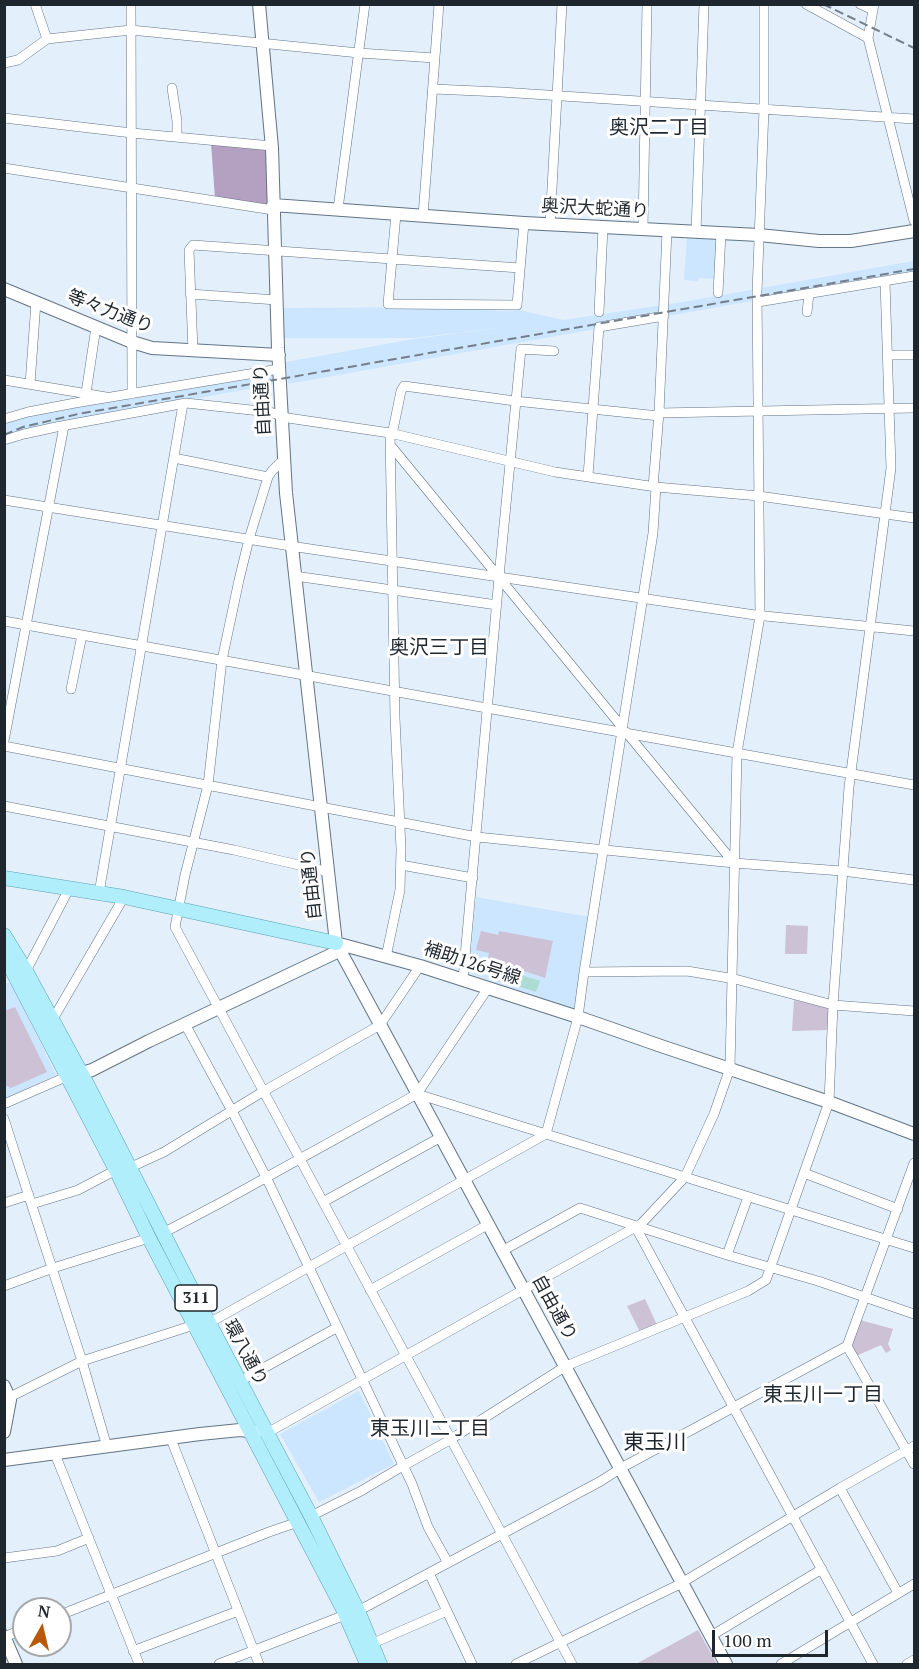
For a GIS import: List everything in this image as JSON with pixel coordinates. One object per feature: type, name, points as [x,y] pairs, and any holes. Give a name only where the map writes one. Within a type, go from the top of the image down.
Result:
[{"type":"main road","name":"補助126号線","points":[[4,878],[99,892],[178,908],[338,947]]},
{"type":"main road","name":"環八通り","points":[[4,935],[53,1019],[75,1075]]},
{"type":"main road","name":"環八通り","points":[[4,955],[75,1075],[123,1169],[163,1233],[267,1433],[305,1519],[351,1613],[371,1644],[380,1665]]},
{"type":"main road","name":"環八通り","points":[[123,1169],[149,1238],[194,1325],[251,1432],[305,1519]]},
{"type":"main road","name":"環八通り","points":[[351,1613],[367,1665]]},
{"type":"street","points":[[35,4],[47,39]]},
{"type":"street","points":[[131,4],[132,394]]},
{"type":"street","name":"自由通り","points":[[259,4],[272,146],[279,369],[286,494],[338,947],[726,1665]]},
{"type":"street","points":[[338,209],[365,4]]},
{"type":"street","points":[[423,216],[439,4]]},
{"type":"street","points":[[550,225],[562,4]]},
{"type":"street","points":[[643,229],[647,4]]},
{"type":"street","points":[[696,232],[704,4]]},
{"type":"street","points":[[4,1460],[240,1430],[267,1433],[641,1224],[685,1177],[714,1114],[730,1068],[737,753],[760,616],[758,302],[764,109],[764,4]]},
{"type":"street","points":[[806,4],[868,38]]},
{"type":"street","points":[[860,4],[873,7],[868,38],[915,221]]},
{"type":"street","points":[[4,63],[18,60],[47,39],[131,30],[359,53],[435,58]]},
{"type":"street","points":[[171,88],[177,121],[177,137]]},
{"type":"street","points":[[433,89],[915,119]]},
{"type":"street","points":[[4,118],[272,146]]},
{"type":"street","points":[[4,168],[273,207]]},
{"type":"street","name":"奥沢大蛇通り","points":[[273,207],[338,209],[550,225],[759,235],[819,241],[851,241],[915,231]]},
{"type":"street","points":[[396,214],[388,304],[517,305],[524,223]]},
{"type":"street","points":[[599,312],[603,227]]},
{"type":"street","points":[[209,1323],[546,1134],[578,1017],[652,533],[667,231]]},
{"type":"street","points":[[718,293],[721,233]]},
{"type":"street","points":[[192,351],[189,250],[194,245],[520,268]]},
{"type":"street","points":[[758,302],[915,276]]},
{"type":"street","points":[[72,1610],[305,1519],[361,1491],[451,1440],[566,1366],[759,1286],[766,1280],[829,1102],[833,1005],[851,774],[891,468],[885,281]]},
{"type":"street","name":"等々力通り","points":[[4,289],[132,342],[161,349],[279,355]]},
{"type":"street","points":[[190,294],[277,300]]},
{"type":"street","points":[[807,312],[809,294]]},
{"type":"street","points":[[30,384],[36,302]]},
{"type":"street","points":[[588,476],[599,327],[664,316]]},
{"type":"street","points":[[86,393],[96,327]]},
{"type":"street","points":[[464,979],[521,349],[554,351]]},
{"type":"street","points":[[888,356],[915,355]]},
{"type":"street","points":[[4,419],[40,409],[279,369]]},
{"type":"street","points":[[4,380],[112,398]]},
{"type":"street","points":[[386,957],[399,890],[401,823],[395,691],[390,434],[404,386],[515,401],[659,414],[915,408]]},
{"type":"street","points":[[99,892],[183,404]]},
{"type":"street","points":[[4,440],[24,434],[183,404],[270,412],[288,418],[390,434],[555,472],[654,487],[759,496],[915,518]]},
{"type":"street","points":[[4,741],[64,426]]},
{"type":"street","points":[[391,446],[734,863]]},
{"type":"street","points":[[174,458],[268,477]]},
{"type":"street","points":[[284,459],[268,477],[249,539],[222,660],[208,784],[175,927],[572,1665]]},
{"type":"street","points":[[4,500],[760,616],[915,631]]},
{"type":"street","points":[[295,576],[497,605]]},
{"type":"street","points":[[4,621],[623,730],[915,785]]},
{"type":"street","points":[[71,690],[82,635]]},
{"type":"street","points":[[4,746],[477,837],[734,863],[842,871],[915,880]]},
{"type":"street","points":[[4,806],[193,842],[329,872]]},
{"type":"street","points":[[400,865],[473,878]]},
{"type":"street","points":[[26,971],[70,887]]},
{"type":"street","points":[[53,1019],[124,897]]},
{"type":"street","points":[[4,1104],[75,1075],[185,1024],[338,947]]},
{"type":"street","name":"補助126号線","points":[[338,947],[386,957],[464,979],[829,1102],[915,1134]]},
{"type":"street","points":[[4,1203],[78,1190],[164,1152],[264,1091],[380,1025],[420,966]]},
{"type":"street","points":[[584,972],[687,971],[732,979],[833,1005],[915,1011]]},
{"type":"street","points":[[163,1233],[417,1094],[488,988]]},
{"type":"street","points":[[185,1024],[266,1177],[412,1484],[428,1527],[448,1563]]},
{"type":"street","points":[[417,1094],[915,1248]]},
{"type":"street","points":[[4,1119],[82,1361],[107,1447]]},
{"type":"street","points":[[323,1202],[441,1137]]},
{"type":"street","points":[[219,1665],[351,1613],[601,1481],[847,1346],[915,1163]]},
{"type":"street","points":[[804,1173],[898,1209]]},
{"type":"street","points":[[903,1195],[915,1199]]},
{"type":"street","points":[[727,1255],[748,1197]]},
{"type":"street","points":[[502,1251],[580,1208],[727,1255],[818,1281],[915,1314]]},
{"type":"street","points":[[370,1290],[489,1224]]},
{"type":"street","points":[[635,1226],[873,1665]]},
{"type":"street","points":[[4,1286],[52,1268],[149,1238]]},
{"type":"street","points":[[4,1432],[10,1402],[7,1391],[82,1361],[194,1325]]},
{"type":"street","points":[[240,1381],[336,1328]]},
{"type":"street","points":[[847,1346],[911,1448],[915,1464]]},
{"type":"street","points":[[171,1439],[259,1665]]},
{"type":"street","points":[[516,1665],[682,1583],[793,1515],[911,1448]]},
{"type":"street","points":[[56,1454],[139,1665]]},
{"type":"street","points":[[840,1488],[898,1593]]},
{"type":"street","points":[[4,1558],[57,1551],[89,1538]]},
{"type":"street","points":[[711,1636],[822,1569]]},
{"type":"street","points":[[429,1573],[472,1665]]},
{"type":"street","points":[[781,1665],[915,1584]]},
{"type":"street","points":[[133,1651],[238,1611]]},
{"type":"street","points":[[371,1644],[447,1611]]},
{"type":"street","points":[[5,1636],[16,1665]]},
{"type":"street","points":[[907,1665],[915,1660]]},
{"type":"shaded area","points":[[211,143],[270,148],[271,206],[215,198]]},
{"type":"shaded area","points":[[687,237],[718,238],[716,279],[684,280]]},
{"type":"shaded area","points":[[914,261],[914,274],[288,384],[286,362],[414,339],[505,327],[414,338],[284,338],[284,308],[478,307],[499,311],[519,310],[563,320],[683,302]]},
{"type":"shaded area","points":[[273,372],[275,384],[53,425],[5,438],[4,421],[20,416]]},
{"type":"shaded area","points":[[476,897],[589,917],[574,1010],[469,973]]},
{"type":"shaded area","points":[[786,925],[808,926],[807,954],[785,954]]},
{"type":"shaded area","points":[[481,931],[498,935],[499,931],[553,941],[545,978],[488,959],[489,953],[476,950]]},
{"type":"shaded area","points":[[512,972],[540,981],[536,992],[509,983]]},
{"type":"shaded area","points":[[11,982],[56,1075],[5,1099],[5,984]]},
{"type":"shaded area","points":[[794,1000],[829,1008],[828,1030],[792,1031]]},
{"type":"shaded area","points":[[15,1007],[47,1072],[11,1088],[5,1085],[5,1011]]},
{"type":"shaded area","points":[[645,1299],[658,1327],[641,1334],[627,1306]]},
{"type":"shaded area","points":[[860,1320],[893,1329],[888,1344],[891,1350],[886,1353],[881,1345],[856,1356],[850,1345]]},
{"type":"shaded area","points":[[359,1391],[394,1464],[319,1502],[280,1434]]},
{"type":"shaded area","points":[[698,1630],[717,1664],[636,1664]]},
{"type":"railway","points":[[823,4],[914,48]]},
{"type":"railway","points":[[4,435],[23,427],[78,414],[914,269]]},
{"type":"district","name":"奥沢二丁目","points":[[659,128]]},
{"type":"district","name":"奥沢三丁目","points":[[439,648]]},
{"type":"district","name":"東玉川一丁目","points":[[823,1395]]},
{"type":"district","name":"東玉川二丁目","points":[[430,1429]]},
{"type":"district","name":"東玉川","points":[[655,1443]]}]
